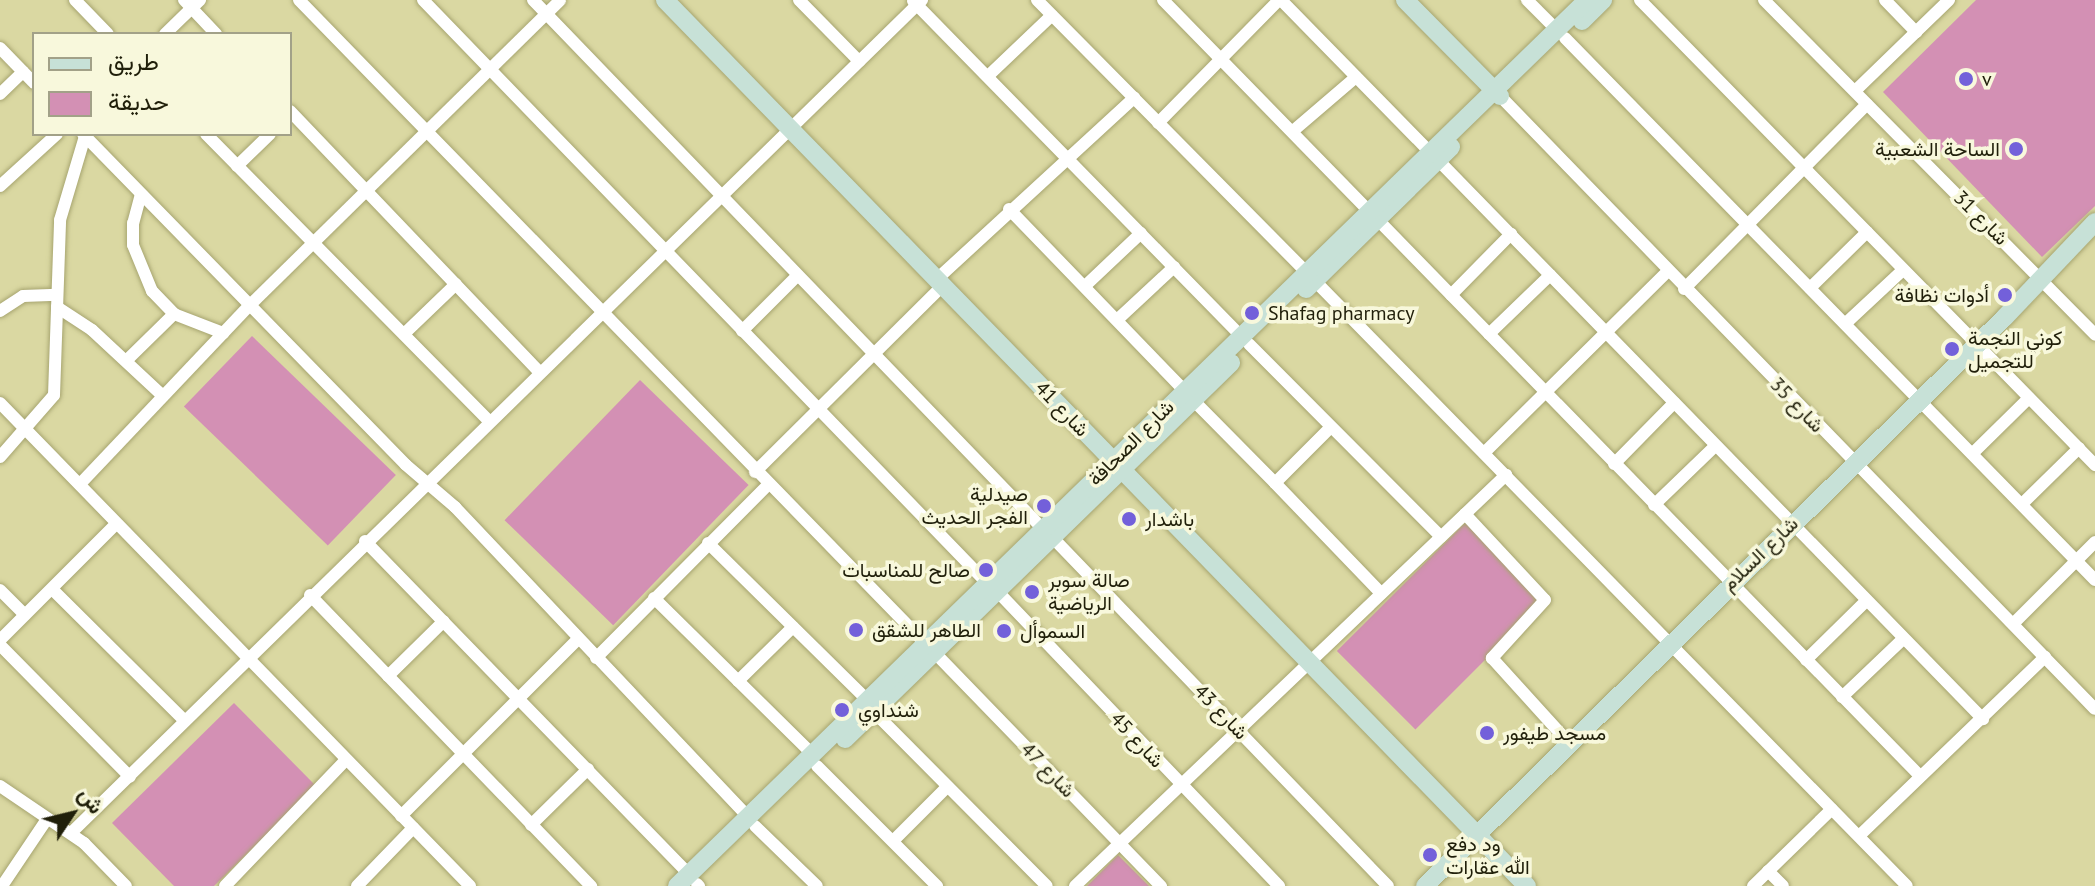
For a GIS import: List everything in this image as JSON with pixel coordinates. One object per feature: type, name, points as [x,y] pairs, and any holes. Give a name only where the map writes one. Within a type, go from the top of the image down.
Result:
[{"type":"main road","name":"شارع 41","points":[[665,0],[1527,886]]},
{"type":"main road","points":[[1405,0],[1498,94]]},
{"type":"main road","name":"شارع الصحافة","points":[[1561,34],[1587,0]]},
{"type":"main road","name":"شارع الصحافة","points":[[691,883],[1433,156],[1561,34],[1603,0]]},
{"type":"main road","name":"شارع السلام","points":[[1425,886],[1853,462],[1976,345],[2095,222]]},
{"type":"street","points":[[75,0],[106,32]]},
{"type":"street","name":"شارع 47","points":[[299,0],[1161,886]]},
{"type":"street","name":"شارع 45","points":[[423,0],[1279,886]]},
{"type":"street","name":"شارع 43","points":[[533,0],[1388,886]]},
{"type":"street","points":[[80,484],[249,306],[560,0]]},
{"type":"street","points":[[799,0],[859,61]]},
{"type":"street","points":[[1037,0],[1672,641],[1907,886]]},
{"type":"street","points":[[1163,0],[1920,776]]},
{"type":"street","points":[[1158,123],[1280,0],[1983,719]]},
{"type":"street","points":[[1527,0],[2095,580]]},
{"type":"street","points":[[1640,0],[2095,465]]},
{"type":"street","name":"شارع 31","points":[[1764,0],[2095,335]]},
{"type":"street","points":[[1885,0],[1916,32]]},
{"type":"street","points":[[1855,91],[1949,0]]},
{"type":"street","points":[[71,833],[424,482],[859,61],[917,1],[1330,428],[1441,537]]},
{"type":"street","points":[[167,32],[192,3],[214,32]]},
{"type":"street","points":[[988,76],[1052,15]]},
{"type":"street","points":[[0,48],[32,81]]},
{"type":"street","points":[[0,94],[23,72]]},
{"type":"street","points":[[1293,131],[1356,77]]},
{"type":"street","name":"شارع 35","points":[[1498,94],[1667,272],[2095,709]]},
{"type":"street","points":[[755,472],[875,354],[1009,209],[1070,160],[1134,98]]},
{"type":"street","points":[[1684,289],[1867,104]]},
{"type":"street","points":[[292,113],[539,372]]},
{"type":"street","points":[[0,186],[55,136]]},
{"type":"street","points":[[0,457],[54,395],[62,208],[84,136]]},
{"type":"street","points":[[85,136],[424,482],[455,507],[752,822],[817,886]]},
{"type":"street","points":[[208,136],[489,421]]},
{"type":"street","points":[[237,166],[268,136]]},
{"type":"street","points":[[141,194],[133,223],[133,245],[152,291],[174,314],[223,333]]},
{"type":"street","points":[[1009,209],[1381,593]]},
{"type":"street","points":[[1810,288],[1867,232]]},
{"type":"street","points":[[1085,286],[1141,233]]},
{"type":"street","points":[[1451,295],[1511,234]]},
{"type":"street","points":[[1117,320],[1174,267]]},
{"type":"street","points":[[1845,324],[1903,270]]},
{"type":"street","points":[[1484,453],[1667,272]]},
{"type":"street","points":[[1489,334],[1550,275]]},
{"type":"street","points":[[742,331],[797,276]]},
{"type":"street","points":[[404,334],[456,284]]},
{"type":"street","points":[[0,311],[23,296],[57,301],[127,360],[163,396]]},
{"type":"street","points":[[127,360],[174,314]]},
{"type":"street","points":[[1973,453],[2029,398]]},
{"type":"street","points":[[0,403],[470,886]]},
{"type":"street","points":[[1614,464],[1674,403]]},
{"type":"street","points":[[1275,483],[1330,428]]},
{"type":"street","points":[[1654,505],[1715,446]]},
{"type":"street","points":[[2022,504],[2079,448]]},
{"type":"street","points":[[1075,886],[1506,475]]},
{"type":"street","points":[[596,658],[768,485]]},
{"type":"street","points":[[1465,514],[1545,600],[1492,658],[1569,743]]},
{"type":"street","points":[[116,524],[0,642],[130,777]]},
{"type":"street","points":[[365,541],[588,769],[691,883]]},
{"type":"street","points":[[2013,624],[2095,542]]},
{"type":"street","points":[[708,543],[1047,886]]},
{"type":"street","points":[[52,589],[185,721]]},
{"type":"street","points":[[0,590],[25,615]]},
{"type":"street","points":[[310,595],[591,886]]},
{"type":"street","points":[[654,598],[937,886]]},
{"type":"street","points":[[1806,660],[1866,601]]},
{"type":"street","points":[[388,676],[444,621]]},
{"type":"street","points":[[738,681],[793,627]]},
{"type":"street","points":[[401,816],[578,639]]},
{"type":"street","points":[[1842,697],[1903,639]]},
{"type":"street","points":[[1860,835],[2045,657]]},
{"type":"street","points":[[225,886],[346,760]]},
{"type":"street","points":[[531,825],[588,769]]},
{"type":"street","points":[[0,786],[71,833],[126,886]]},
{"type":"street","points":[[893,841],[947,787]]},
{"type":"street","points":[[1753,886],[1832,809]]},
{"type":"street","points":[[9,883],[47,819]]},
{"type":"street","points":[[357,886],[413,828]]},
{"type":"street","points":[[1768,871],[1783,886]]},
{"type":"green space","name":"الساحة الشعبية","points":[[1976,0],[2095,0],[2095,206],[2042,257],[1883,92]]},
{"type":"green space","points":[[252,336],[396,475],[328,545],[184,406]]},
{"type":"green space","points":[[640,380],[749,485],[613,625],[505,520]]},
{"type":"green space","points":[[1467,521],[1545,599],[1415,730],[1337,651]]},
{"type":"green space","points":[[234,703],[316,786],[214,886],[174,886],[112,823]]},
{"type":"green space","points":[[1118,855],[1149,886],[1087,886]]},
{"type":"place","name":"v","points":[[1966,79]]},
{"type":"place","name":"الساحة الشعبية","points":[[2016,149]]},
{"type":"place","name":"أدوات نظافة","points":[[2005,295]]},
{"type":"place","name":"Shafag pharmacy","points":[[1252,313]]},
{"type":"place","name":"كوني النجمة للتجميل","points":[[1952,349]]},
{"type":"place","name":"صيدلية الفجر الحديث","points":[[1044,506]]},
{"type":"place","name":"باشدار","points":[[1129,519]]},
{"type":"place","name":"صالح للمناسبات","points":[[986,570]]},
{"type":"place","name":"صالة سوبر الرياضية","points":[[1032,592]]},
{"type":"place","name":"الطاهر للشقق","points":[[856,630]]},
{"type":"place","name":"السموأل","points":[[1004,631]]},
{"type":"place","name":"شنداوي","points":[[842,710]]},
{"type":"place","name":"مسجد طيفور","points":[[1487,733]]},
{"type":"place","name":"ود دفع الله عقارات","points":[[1430,855]]}]
